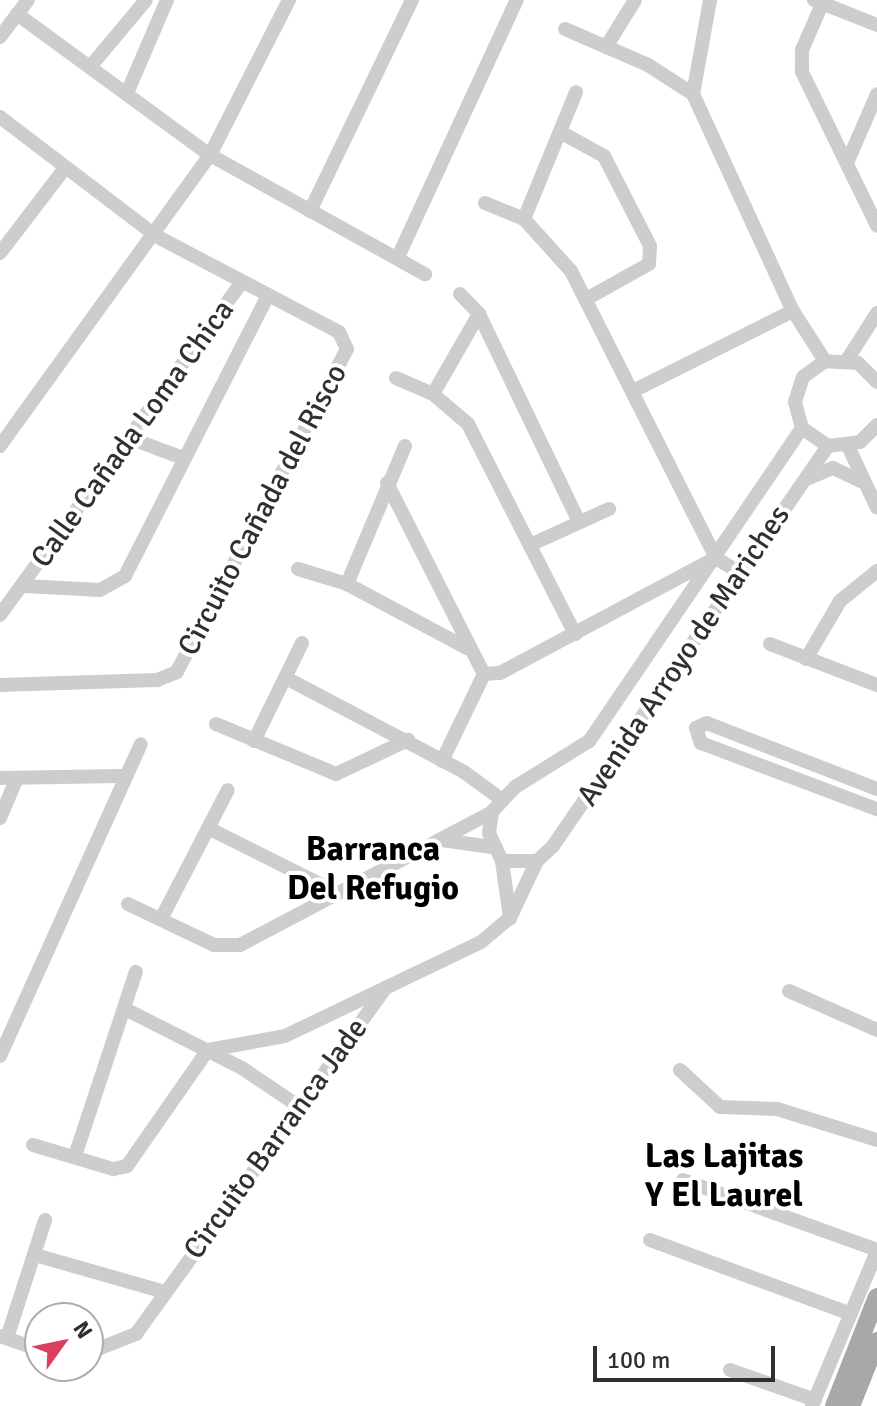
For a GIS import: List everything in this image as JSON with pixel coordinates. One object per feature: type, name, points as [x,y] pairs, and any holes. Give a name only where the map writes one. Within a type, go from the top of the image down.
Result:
[{"type":"main road","points":[[834,1406],[877,1297]]},
{"type":"main road","points":[[851,1406],[877,1341]]},
{"type":"street","points":[[0,37],[28,0]]},
{"type":"street","points":[[90,67],[146,0]]},
{"type":"street","points":[[127,93],[167,0]]},
{"type":"street","points":[[0,446],[156,236],[210,155],[289,0]]},
{"type":"street","points":[[310,211],[412,0]]},
{"type":"street","points":[[398,257],[517,0]]},
{"type":"street","points":[[606,47],[635,0]]},
{"type":"street","points":[[710,0],[693,94],[793,311],[825,361]]},
{"type":"street","points":[[877,25],[818,2],[802,50],[802,72],[877,226]]},
{"type":"street","points":[[17,14],[210,155],[425,274]]},
{"type":"street","points":[[565,29],[606,47],[693,94]]},
{"type":"street","points":[[524,219],[562,133],[576,92]]},
{"type":"street","points":[[847,163],[877,94]]},
{"type":"street","name":"Circuito Cañada del Risco","points":[[0,117],[156,236],[339,332],[347,349],[185,663],[170,678],[0,685]]},
{"type":"street","points":[[562,133],[604,156],[650,246],[649,264],[586,299]]},
{"type":"street","points":[[0,253],[65,168]]},
{"type":"street","points":[[485,203],[524,219],[557,251],[586,299],[716,558],[740,573]]},
{"type":"street","name":"Calle Cañada Loma Chica","points":[[0,615],[132,439],[242,282]]},
{"type":"street","points":[[460,294],[479,314],[579,522]]},
{"type":"street","name":"Calle Cañada Loma Chica","points":[[23,586],[100,590],[118,583],[268,295]]},
{"type":"street","points":[[633,391],[793,311]]},
{"type":"street","points":[[847,360],[877,313]]},
{"type":"street","points":[[433,394],[479,314]]},
{"type":"street","points":[[876,379],[847,360],[825,361],[797,389],[802,428],[828,446],[848,446],[873,430],[877,451]]},
{"type":"street","points":[[396,378],[433,394],[468,424],[575,634]]},
{"type":"street","name":"Avenida Arroyo de Mariches","points":[[492,812],[501,799],[589,741],[802,428]]},
{"type":"street","points":[[132,439],[183,458]]},
{"type":"street","points":[[347,584],[405,446]]},
{"type":"street","name":"Avenida Arroyo de Mariches","points":[[510,918],[537,861],[828,446]]},
{"type":"street","points":[[848,446],[877,508]]},
{"type":"street","points":[[805,480],[833,468],[865,483]]},
{"type":"street","points":[[387,483],[467,648],[484,674]]},
{"type":"street","points":[[530,545],[609,509]]},
{"type":"street","points":[[442,761],[484,674],[575,634],[716,558]]},
{"type":"street","points":[[298,569],[347,584],[467,648]]},
{"type":"street","points":[[806,659],[840,601],[877,571]]},
{"type":"street","points":[[254,741],[302,643]]},
{"type":"street","points":[[770,644],[877,685]]},
{"type":"street","points":[[286,678],[408,740],[501,799]]},
{"type":"street","points":[[877,789],[707,723],[696,728],[701,743],[877,809]]},
{"type":"street","points":[[216,724],[336,774],[358,770],[408,740]]},
{"type":"street","points":[[0,1056],[121,776],[141,744]]},
{"type":"street","points":[[798,778],[804,762]]},
{"type":"street","points":[[0,778],[121,776]]},
{"type":"street","points":[[0,818],[17,778]]},
{"type":"street","points":[[161,919],[228,790]]},
{"type":"street","points":[[33,1145],[113,1169],[127,1166],[208,1050],[250,1046],[481,942],[510,918],[502,861],[492,847],[492,812],[240,945],[214,945],[128,904]]},
{"type":"street","points":[[208,828],[336,892]]},
{"type":"street","points":[[442,840],[492,847]]},
{"type":"street","points":[[502,861],[537,861]]},
{"type":"street","points":[[75,1156],[136,972]]},
{"type":"street","name":"Circuito Barranca Jade","points":[[104,1348],[128,1341],[301,1108],[387,986]]},
{"type":"street","points":[[789,991],[877,1030]]},
{"type":"street","points":[[125,1009],[242,1068],[301,1108]]},
{"type":"street","points":[[242,1068],[250,1046]]},
{"type":"street","points":[[680,1070],[720,1107],[777,1109],[877,1140]]},
{"type":"street","points":[[683,1180],[877,1250],[814,1403],[730,1370]]},
{"type":"street","points":[[24,1344],[3,1337],[35,1255],[45,1220]]},
{"type":"street","points":[[650,1240],[851,1314]]},
{"type":"street","name":"Circuito Barranca Jade","points":[[35,1255],[165,1292]]},
{"type":"district","name":"Barranca Del Refugio","points":[[373,868]]},
{"type":"district","name":"Las Lajitas Y El Laurel","points":[[724,1176]]}]
